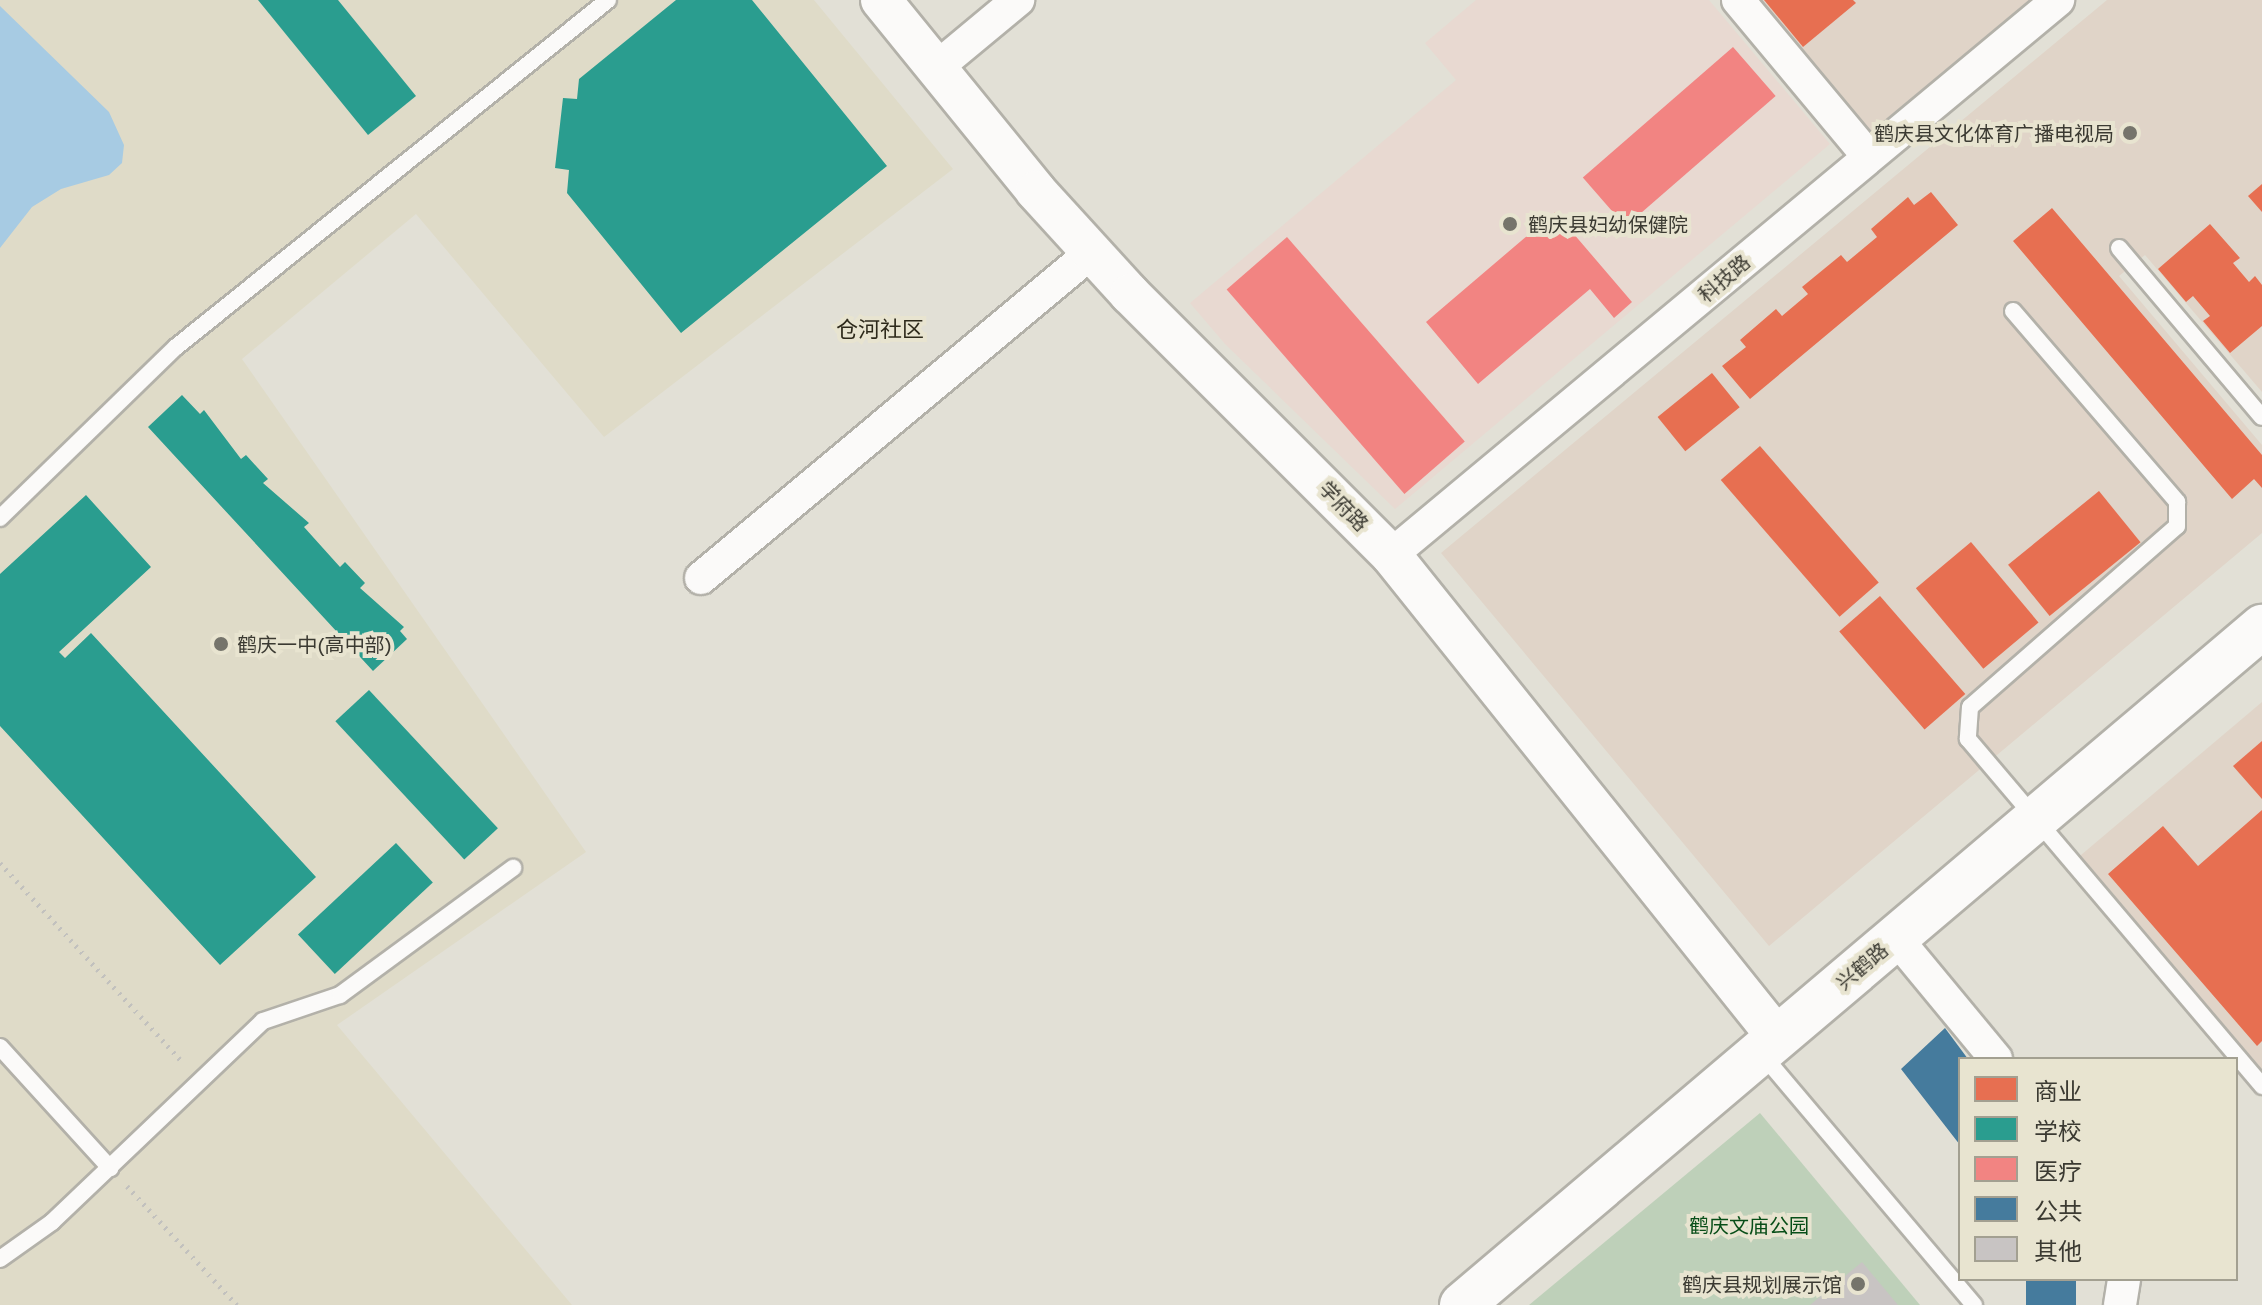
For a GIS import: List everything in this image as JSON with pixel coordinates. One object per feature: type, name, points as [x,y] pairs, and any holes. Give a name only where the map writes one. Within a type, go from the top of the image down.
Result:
[{"type":"main road","name":"兴鹤路","points":[[1462,1305],[2035,819],[2258,640]]},
{"type":"street","name":"学府路","points":[[881,0],[1092,252],[1391,555],[1769,1045]]},
{"type":"street","points":[[936,68],[1018,0]]},
{"type":"street","points":[[1738,0],[1869,157]]},
{"type":"street","name":"科技路","points":[[1391,555],[2058,0]]},
{"type":"street","points":[[701,578],[1092,252]]},
{"type":"street","points":[[1896,938],[1994,1057]]},
{"type":"street","points":[[2120,1305],[2124,1281]]},
{"type":"lane","points":[[0,518],[176,347],[608,0]]},
{"type":"lane","points":[[2119,248],[2262,417]]},
{"type":"lane","points":[[2013,311],[2177,502],[2177,526],[1970,707],[1968,739],[2237,1057]]},
{"type":"lane","points":[[0,1259],[52,1222],[263,1021],[340,995],[513,868]]},
{"type":"lane","points":[[1769,1045],[1974,1305]]},
{"type":"lane","points":[[0,1047],[110,1168]]},
{"type":"lane","points":[[2238,1058],[2262,1086]]},
{"type":"path","points":[[0,863],[200,1081]]},
{"type":"path","points":[[110,1168],[237,1305]]},
{"type":"shaded area","name":"鹤庆一中(高中部)","points":[[0,0],[814,0],[953,169],[604,437],[416,214],[242,359],[586,852],[337,1025],[572,1305],[0,1305]]},
{"type":"shaded area","name":"鹤庆县妇幼保健院","points":[[1476,0],[1709,0],[1830,144],[1395,509],[1225,344],[1190,303],[1456,80],[1425,43]]},
{"type":"shaded area","points":[[1754,0],[2031,0],[1868,139]]},
{"type":"shaded area","points":[[2107,0],[2262,0],[2262,392],[2145,255],[2119,276],[2262,445],[2262,533],[1769,946],[1441,553]]},
{"type":"shaded area","points":[[2262,702],[2262,1096],[2238,1068],[2238,1057],[2229,1057],[2068,866]]},
{"type":"green space","name":"鹤庆文庙公园","points":[[1760,1113],[1920,1305],[1529,1305]]},
{"type":"water","points":[[0,6],[109,112],[124,145],[122,163],[109,175],[61,189],[32,207],[0,248]]},
{"type":"building: 商业","points":[[1764,0],[1853,0],[1856,3],[1803,47]]},
{"type":"building: 商业","points":[[2262,184],[2262,212],[2248,196]]},
{"type":"building: 商业","points":[[1931,192],[1958,225],[1750,399],[1722,366],[1746,347],[1740,340],[1776,309],[1782,316],[1808,294],[1802,287],[1841,255],[1847,262],[1877,237],[1871,229],[1908,197],[1914,205]]},
{"type":"building: 商业","points":[[2052,208],[2262,455],[2262,488],[2254,479],[2232,499],[2013,241]]},
{"type":"building: 商业","points":[[2210,224],[2240,258],[2233,263],[2249,282],[2255,276],[2262,285],[2262,326],[2230,353],[2203,321],[2210,316],[2193,296],[2186,302],[2158,269]]},
{"type":"building: 商业","points":[[1712,373],[1740,407],[1685,451],[1658,417]]},
{"type":"building: 商业","points":[[1760,446],[1879,583],[1840,617],[1721,480]]},
{"type":"building: 商业","points":[[2099,491],[2141,542],[2050,616],[2008,565]]},
{"type":"building: 商业","points":[[1971,542],[2038,622],[1983,669],[1916,588]]},
{"type":"building: 商业","points":[[1880,596],[1965,694],[1925,730],[1839,631]]},
{"type":"building: 商业","points":[[2262,741],[2262,799],[2233,766]]},
{"type":"building: 商业","points":[[2262,810],[2262,1041],[2257,1046],[2108,874],[2163,826],[2198,866]]},
{"type":"building: 学校","points":[[258,0],[338,0],[416,96],[368,135]]},
{"type":"building: 学校","points":[[676,0],[752,0],[887,166],[681,333],[567,193],[569,170],[555,168],[563,98],[577,99],[579,79]]},
{"type":"building: 学校","points":[[182,395],[200,414],[204,410],[241,459],[246,455],[268,479],[263,483],[309,523],[304,527],[340,567],[345,562],[365,583],[360,588],[404,627],[400,631],[407,639],[373,671],[148,427]]},
{"type":"building: 学校","points":[[86,495],[151,567],[59,652],[65,658],[91,633],[316,877],[220,965],[0,726],[0,574]]},
{"type":"building: 学校","points":[[369,690],[498,828],[464,860],[335,721]]},
{"type":"building: 学校","points":[[396,843],[433,882],[335,974],[298,934]]},
{"type":"building: 医疗","points":[[1733,47],[1776,96],[1625,227],[1583,178]]},
{"type":"building: 医疗","points":[[1555,212],[1632,302],[1614,318],[1590,289],[1478,384],[1426,322]]},
{"type":"building: 医疗","points":[[1287,237],[1465,442],[1404,494],[1227,289]]},
{"type":"building: 公共","points":[[1945,1028],[1967,1057],[1958,1057],[1958,1142],[1901,1069]]},
{"type":"building: 公共","points":[[2026,1281],[2076,1281],[2076,1305],[2026,1305]]},
{"type":"building: 其他","name":"鹤庆县规划展示馆","points":[[1862,1262],[1898,1305],[1810,1305]]},
{"type":"place","name":"鹤庆县文化体育广播电视局","points":[[2130,133]]},
{"type":"place","name":"鹤庆县妇幼保健院","points":[[1510,224]]},
{"type":"place","name":"鹤庆一中(高中部)","points":[[221,644]]},
{"type":"place","name":"鹤庆县规划展示馆","points":[[1858,1284]]},
{"type":"district","name":"仓河社区","points":[[880,329]]}]
